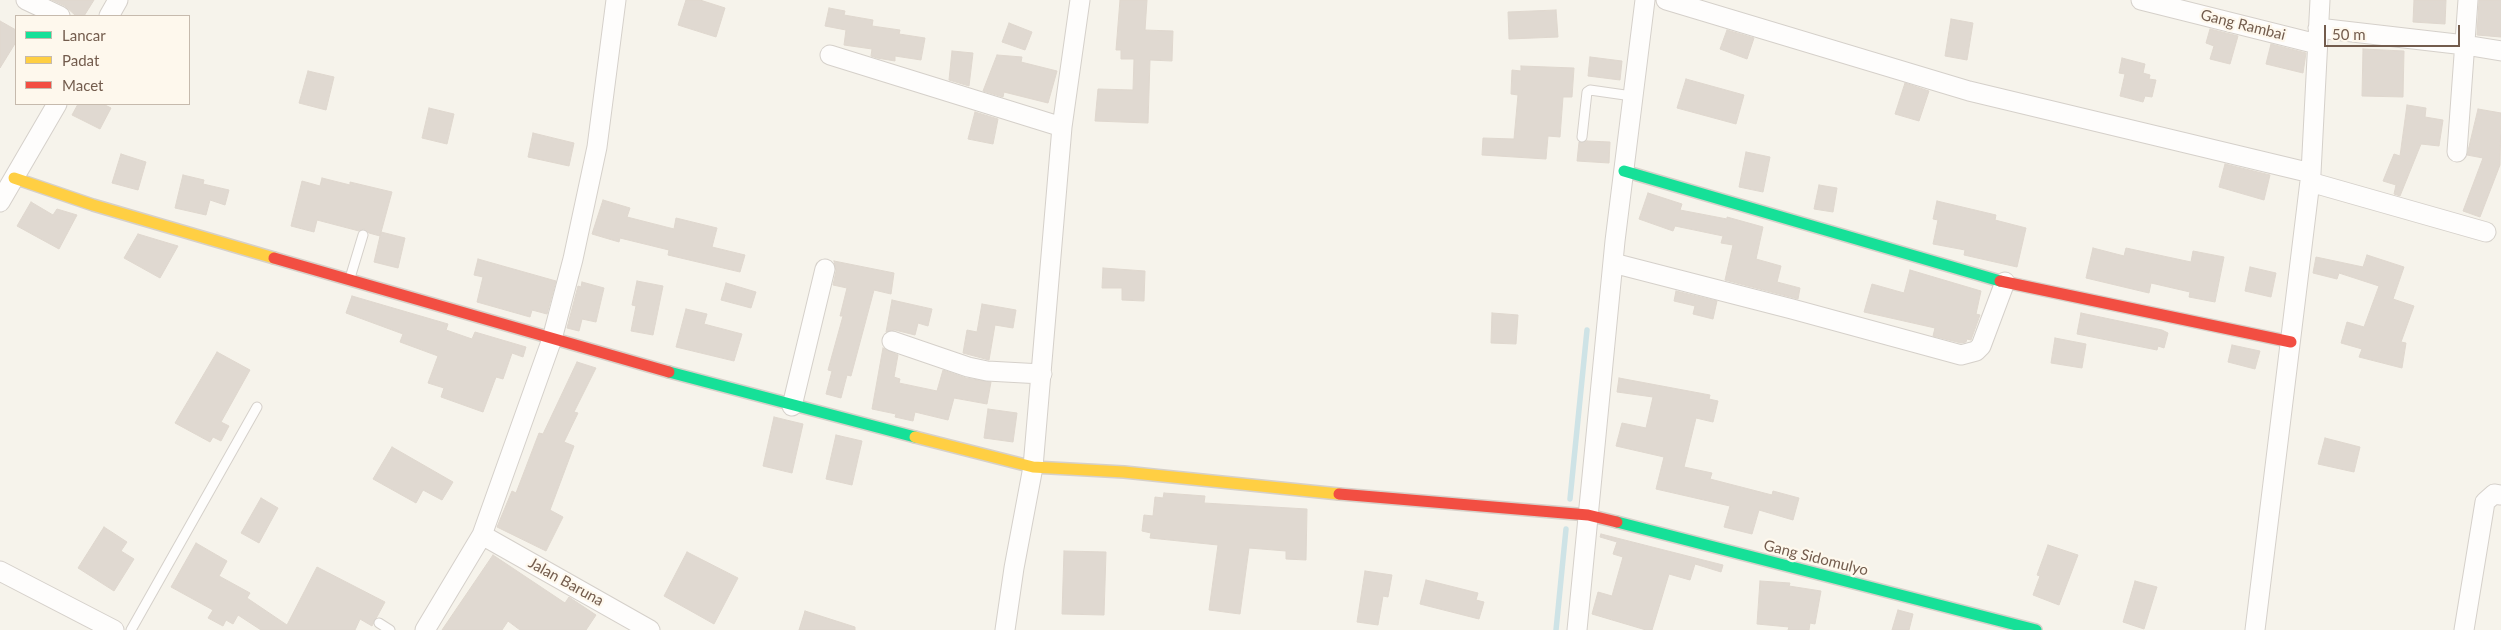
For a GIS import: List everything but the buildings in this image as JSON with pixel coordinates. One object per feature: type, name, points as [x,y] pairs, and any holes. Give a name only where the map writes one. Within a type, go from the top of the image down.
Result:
[{"type":"street","points":[[26,0],[58,15]]},
{"type":"street","points":[[110,15],[118,0]]},
{"type":"street","points":[[424,630],[482,535],[552,339],[573,259],[596,147],[616,0]]},
{"type":"street","points":[[1005,630],[1014,568],[1033,467],[1062,127],[1080,0]]},
{"type":"street","points":[[1577,630],[1613,263],[1645,0]]},
{"type":"street","points":[[1666,0],[1969,91],[2311,178],[2486,232]]},
{"type":"street","name":"Gang Rambai","points":[[2141,0],[2317,36],[2465,45],[2501,51]]},
{"type":"street","points":[[2256,630],[2311,178],[2320,0]]},
{"type":"street","points":[[2457,152],[2468,0]]},
{"type":"street","points":[[830,55],[1062,127]]},
{"type":"street","points":[[0,202],[56,105]]},
{"type":"street","points":[[1624,171],[2005,282],[2291,342]]},
{"type":"street","name":"Gang Sidomulyo","points":[[14,178],[93,205],[552,339],[792,406],[1033,467],[1124,472],[1406,501],[1588,515],[2036,630]]},
{"type":"street","points":[[1613,263],[1961,355],[1976,351],[1981,346],[2005,282]]},
{"type":"street","points":[[792,406],[825,269]]},
{"type":"street","points":[[892,342],[968,367],[1042,374]]},
{"type":"street","points":[[2464,630],[2485,502],[2494,494],[2501,495]]},
{"type":"street","name":"Jalan Baruna","points":[[482,535],[639,627]]},
{"type":"street","points":[[1,574],[114,630]]},
{"type":"lane","points":[[1582,137],[1587,92],[1590,90],[1632,96]]},
{"type":"lane","points":[[349,279],[363,235]]},
{"type":"lane","points":[[131,630],[257,406]]},
{"type":"lane","points":[[379,623],[390,630]]},
{"type":"waterway","points":[[1570,499],[1587,330]]},
{"type":"waterway","points":[[1556,630],[1566,529]]},
{"type":"traffic: fast","points":[[1624,171],[2000,281]]},
{"type":"traffic: fast","points":[[669,372],[915,437]]},
{"type":"traffic: fast","points":[[1617,522],[2036,630]]},
{"type":"traffic: slow","points":[[14,178],[93,205],[274,258]]},
{"type":"traffic: slow","points":[[915,437],[1033,467],[1124,472],[1339,494]]},
{"type":"traffic: jam","points":[[274,258],[669,372]]},
{"type":"traffic: jam","points":[[2000,281],[2291,342]]},
{"type":"traffic: jam","points":[[1339,494],[1588,515],[1617,522]]}]
